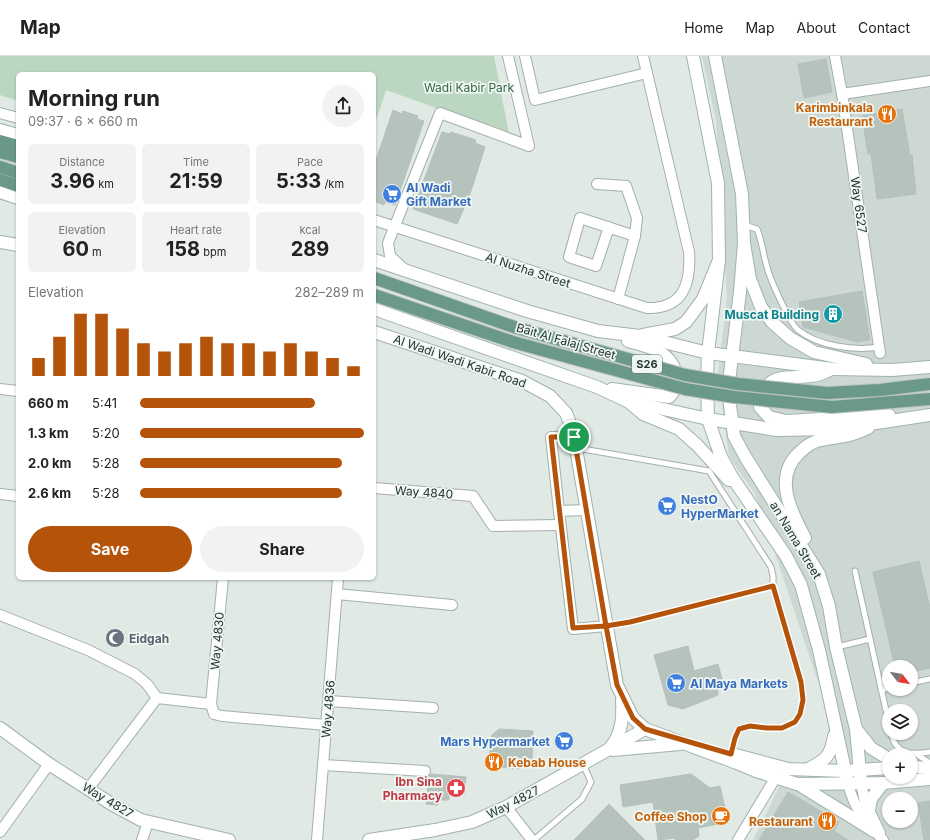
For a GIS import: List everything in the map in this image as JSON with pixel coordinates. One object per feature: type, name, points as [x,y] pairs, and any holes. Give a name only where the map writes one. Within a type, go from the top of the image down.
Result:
[{"type":"main road","points":[[0,141],[16,145]]},
{"type":"main road","points":[[0,152],[16,156]]},
{"type":"main road","points":[[0,167],[16,172]]},
{"type":"main road","points":[[0,180],[16,185]]},
{"type":"main road","name":"Bait Al Falaj Street","points":[[376,279],[517,328],[685,375],[738,384],[827,393],[880,390],[930,384]]},
{"type":"main road","name":"Bait Al Falaj Street","points":[[376,296],[513,342],[685,389],[734,398],[832,407],[930,399]]},
{"type":"street","points":[[406,271],[390,256],[388,243],[440,113],[529,146],[508,56]]},
{"type":"street","points":[[525,56],[535,100],[647,73],[643,56]]},
{"type":"street","name":"an Nama Street","points":[[693,56],[718,183],[719,260],[708,353],[708,419],[721,457],[746,498],[786,556],[801,585],[819,650],[835,731],[852,800],[859,812],[883,840],[865,802],[859,771],[856,729],[836,647],[829,606],[819,574],[746,458],[734,436],[728,390],[740,292],[744,242]]},
{"type":"street","points":[[715,56],[741,188],[744,242],[756,296],[761,307],[772,322],[790,338],[814,352],[892,370]]},
{"type":"street","name":"Way 6527","points":[[835,56],[880,350]]},
{"type":"street","name":"Al Nuzha Street","points":[[376,221],[647,308],[656,308],[667,304],[681,295],[686,287],[690,271],[689,252],[647,73]]},
{"type":"street","points":[[842,94],[930,81]]},
{"type":"street","points":[[0,112],[16,117]]},
{"type":"street","points":[[0,130],[16,134]]},
{"type":"street","points":[[597,184],[626,186],[637,218],[635,236],[618,299]]},
{"type":"street","points":[[0,192],[16,197]]},
{"type":"street","points":[[609,227],[596,266],[569,256],[580,218],[609,227],[635,236]]},
{"type":"street","points":[[0,242],[16,246]]},
{"type":"street","points":[[640,336],[675,330],[686,322],[703,299],[719,260]]},
{"type":"street","points":[[376,261],[528,311],[657,350],[667,357],[675,368],[677,379],[674,392],[669,397],[597,387]]},
{"type":"street","points":[[376,310],[597,387],[627,401],[644,414],[679,429],[697,445],[746,498]]},
{"type":"street","points":[[598,331],[640,336],[708,353],[732,357],[833,369],[892,370],[930,367]]},
{"type":"street","name":"Al Wadi Wadi Kabir Road","points":[[376,333],[522,381],[550,396],[566,413],[574,442],[617,685],[633,718],[645,729]]},
{"type":"street","points":[[833,369],[818,375],[777,378],[765,388],[760,407],[769,418],[786,421],[888,415],[925,416]]},
{"type":"street","points":[[0,389],[16,391]]},
{"type":"street","points":[[627,401],[708,419],[777,430],[837,430],[925,416]]},
{"type":"street","points":[[819,574],[809,545],[793,515],[785,486],[787,468],[799,453],[816,442],[852,436],[878,423]]},
{"type":"street","points":[[574,442],[551,437],[560,526],[573,628],[606,626]]},
{"type":"street","name":"Way 4840","points":[[376,488],[473,496],[493,526],[560,526]]},
{"type":"street","points":[[0,494],[16,496]]},
{"type":"street","points":[[559,512],[586,510]]},
{"type":"street","name":"Way 4830","points":[[211,704],[223,580]]},
{"type":"street","name":"Way 4836","points":[[317,840],[338,580]]},
{"type":"street","points":[[337,594],[452,605]]},
{"type":"street","points":[[0,615],[88,650],[135,674],[147,684],[157,698],[211,704],[214,714],[222,716],[326,724]]},
{"type":"street","points":[[608,750],[616,740],[620,731],[622,720],[622,695]]},
{"type":"street","points":[[88,789],[157,698]]},
{"type":"street","points":[[329,701],[432,708]]},
{"type":"street","name":"Way 4827","points":[[0,728],[49,764],[113,805],[148,822],[229,840]]},
{"type":"street","points":[[645,729],[788,769],[859,771],[882,769]]},
{"type":"street","points":[[645,729],[756,772],[797,784],[874,831]]},
{"type":"street","name":"Way 4827","points":[[369,840],[435,830],[472,822],[506,807],[645,729]]},
{"type":"street","points":[[856,729],[871,748],[882,755]]},
{"type":"street","points":[[804,770],[823,762],[832,750],[835,731]]},
{"type":"street","points":[[608,750],[685,744]]},
{"type":"street","points":[[0,832],[49,764]]},
{"type":"street","points":[[323,765],[425,771]]},
{"type":"street","points":[[918,767],[930,768]]},
{"type":"street","points":[[738,840],[776,777]]},
{"type":"street","points":[[918,781],[930,780]]},
{"type":"street","points":[[797,784],[882,783]]},
{"type":"street","points":[[869,810],[871,798],[882,784]]},
{"type":"street","points":[[506,807],[533,840]]},
{"type":"street","points":[[142,840],[148,822]]},
{"type":"lane","points":[[744,225],[757,229],[767,268],[786,312],[797,329],[814,339],[836,346],[880,350]]},
{"type":"lane","points":[[574,442],[600,452],[709,471],[771,567],[774,576],[773,586],[801,682],[803,700],[800,714],[795,722],[782,728],[750,726],[739,729],[731,754]]},
{"type":"lane","points":[[855,571],[884,704]]},
{"type":"lane","points":[[606,626],[630,622],[773,586]]},
{"type":"lane","points":[[836,647],[870,639]]},
{"type":"lane","points":[[918,682],[930,679]]},
{"type":"lane","points":[[893,740],[899,748]]},
{"type":"lane","points":[[918,754],[930,752]]},
{"type":"lane","points":[[918,755],[930,764]]},
{"type":"lane","points":[[533,840],[565,816],[582,799],[591,782],[583,764]]},
{"type":"shaded area","points":[[702,56],[930,56],[930,840],[753,840],[781,783],[851,780],[755,494],[729,457],[718,373],[727,298],[716,121]]},
{"type":"green space","name":"Wadi Kabir Park","points":[[0,56],[494,56],[509,134],[386,90],[376,121],[376,72],[16,72],[16,100],[0,95]]},
{"type":"building","points":[[826,59],[832,92],[804,98],[798,64]]},
{"type":"building","points":[[902,109],[910,156],[912,155],[916,194],[877,199],[871,154],[868,154],[862,116]]},
{"type":"building","points":[[393,110],[402,114],[403,111],[418,116],[417,119],[424,121],[395,205],[385,202],[384,205],[376,202],[376,160]]},
{"type":"building","points":[[442,132],[450,134],[451,132],[476,140],[475,143],[485,147],[469,197],[457,224],[413,209]]},
{"type":"building","name":"Muscat Building","points":[[862,291],[870,340],[857,342],[803,327],[799,302]]},
{"type":"building","points":[[919,561],[930,608],[930,668],[918,671],[918,660],[893,660],[873,572]]},
{"type":"building","points":[[688,646],[694,671],[718,664],[722,679],[717,682],[718,695],[683,709],[668,705],[654,655]]},
{"type":"building","points":[[499,729],[533,731],[532,760],[519,769],[488,766],[492,735]]},
{"type":"building","points":[[431,774],[466,777],[464,794],[449,793],[449,800],[439,800],[438,805],[426,804],[429,776]]},
{"type":"building","points":[[691,774],[710,788],[720,786],[728,822],[698,828],[699,836],[693,840],[675,840],[675,838],[658,840],[653,802],[623,807],[620,785]]},
{"type":"building","points":[[788,792],[839,822],[834,831],[848,840],[759,840]]},
{"type":"building","points":[[930,801],[930,840],[924,840],[918,803]]},
{"type":"building","points":[[609,804],[645,840],[574,840]]},
{"type":"place","name":"Karimbinkala Restaurant","points":[[887,114]]},
{"type":"place","name":"Al Wadi Gift Market","points":[[392,194]]},
{"type":"place","name":"Muscat Building","points":[[833,314]]},
{"type":"place","name":"NestO HyperMarket","points":[[667,506]]},
{"type":"place","name":"Eidgah","points":[[115,638]]},
{"type":"place","name":"Al Maya Markets","points":[[676,683]]},
{"type":"place","name":"Mars Hypermarket","points":[[564,741]]},
{"type":"place","name":"Kebab House","points":[[494,762]]},
{"type":"place","name":"Ibn Sina Pharmacy","points":[[456,788]]},
{"type":"place","name":"Coffee Shop","points":[[721,816]]},
{"type":"place","name":"Restaurant","points":[[827,821]]},
{"type":"route","points":[[574,437],[551,437],[573,628],[606,626],[617,685],[633,718],[645,729],[731,754],[739,729],[750,726],[782,728],[795,722],[800,714],[803,700],[801,682],[773,586],[630,622],[606,626],[574,437]]}]
